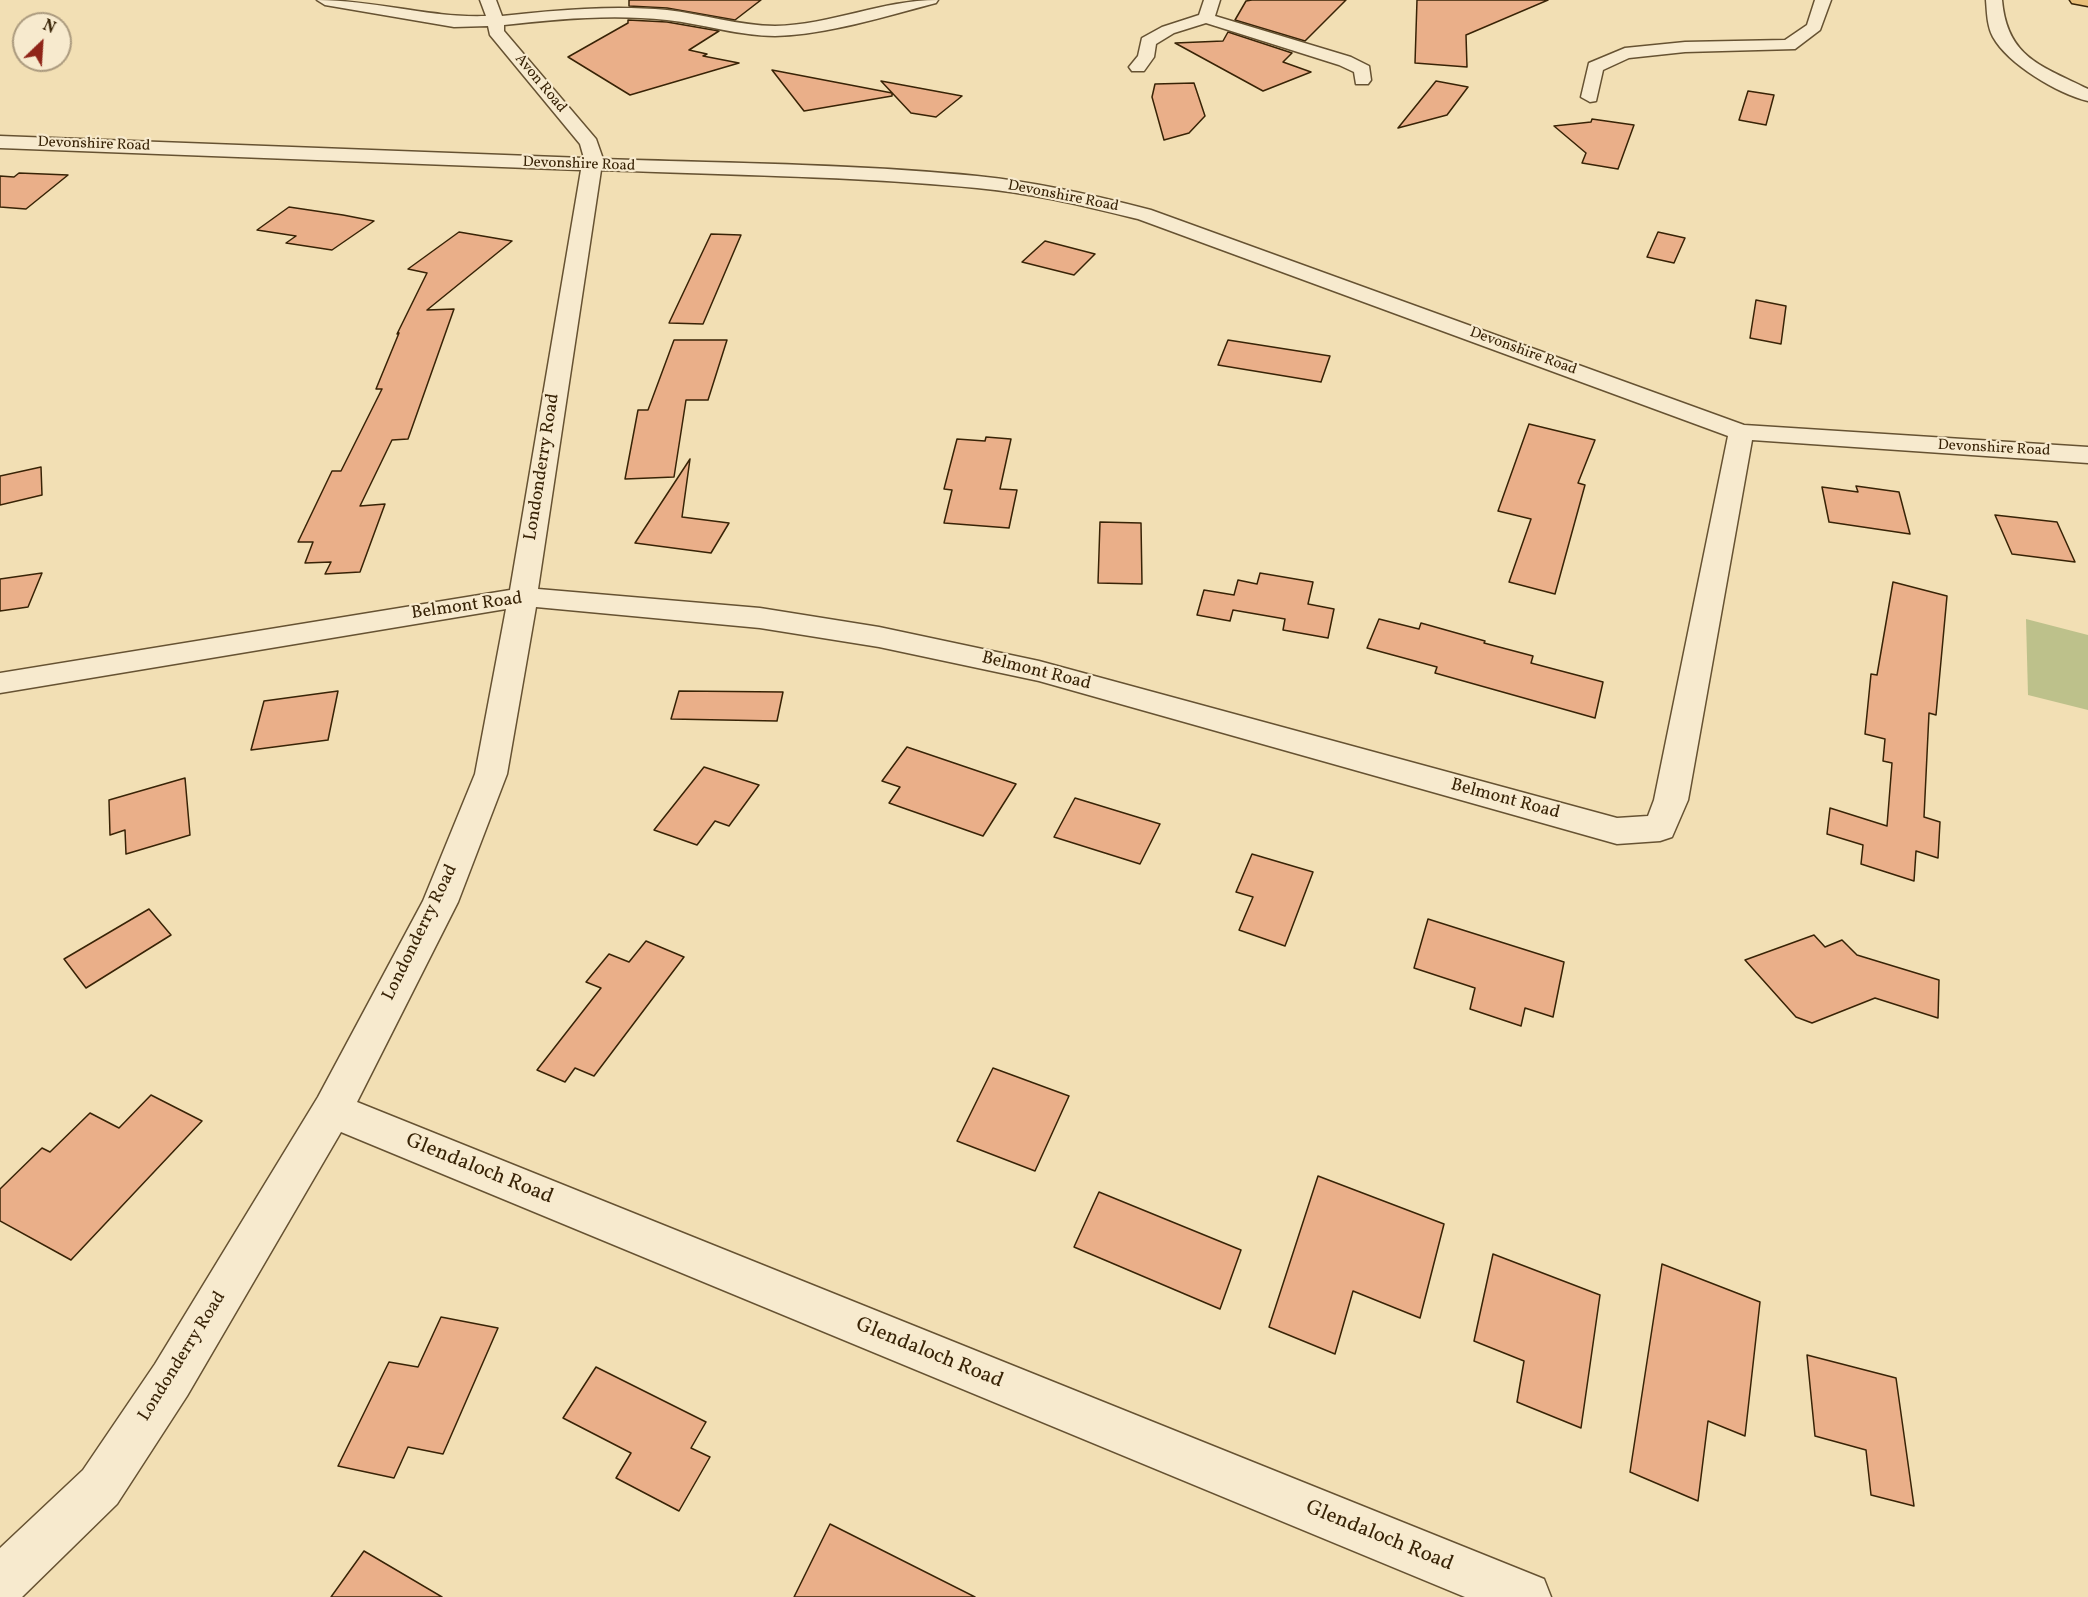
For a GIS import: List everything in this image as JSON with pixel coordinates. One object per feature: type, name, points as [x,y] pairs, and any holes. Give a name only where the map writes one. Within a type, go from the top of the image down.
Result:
[{"type":"main road","points":[[2078,0],[2088,1]]},
{"type":"street","points":[[326,0],[454,22],[496,21],[583,12],[616,12],[668,15],[749,29],[804,29],[930,0]]},
{"type":"street","points":[[388,0],[467,12],[496,21]]},
{"type":"street","name":"Avon Road","points":[[488,0],[496,21],[496,32],[589,143],[594,157],[592,165]]},
{"type":"street","points":[[1206,18],[1212,0]]},
{"type":"street","points":[[1590,97],[1595,67],[1625,52],[1685,46],[1789,45],[1814,27],[1823,0]]},
{"type":"street","points":[[1994,0],[1997,25],[2008,45],[2046,74],[2088,96]]},
{"type":"street","points":[[1138,68],[1146,57],[1148,42],[1168,30],[1206,18],[1345,61],[1363,70],[1362,80]]},
{"type":"street","name":"Devonshire Road","points":[[0,142],[867,174],[978,182],[1065,195],[1144,214],[1741,432],[2088,455]]},
{"type":"street","name":"Londonderry Road","points":[[4,1583],[100,1487],[171,1380],[332,1110],[440,902],[491,774],[523,597],[592,165]]},
{"type":"street","name":"Belmont Road","points":[[0,683],[523,597],[760,618],[879,637],[1039,671],[1617,831],[1660,828],[1671,800],[1741,432]]},
{"type":"street","name":"Glendaloch Road","points":[[332,1110],[1526,1597]]},
{"type":"green space","points":[[2026,619],[2088,635],[2088,710],[2028,695]]},
{"type":"building","points":[[629,0],[761,0],[735,20],[667,8],[629,6]]},
{"type":"building","points":[[1346,0],[1305,41],[1235,20],[1246,1]]},
{"type":"building","points":[[1417,0],[1548,0],[1466,35],[1467,67],[1415,63]]},
{"type":"building","points":[[628,20],[667,22],[719,31],[689,50],[707,54],[703,56],[739,63],[630,95],[568,57],[628,23]]},
{"type":"building","points":[[1228,32],[1292,53],[1283,62],[1311,72],[1263,91],[1175,43],[1223,41]]},
{"type":"building","points":[[772,70],[892,93],[892,96],[804,111]]},
{"type":"building","points":[[881,81],[962,96],[936,117],[911,113]]},
{"type":"building","points":[[1436,81],[1468,87],[1447,115],[1398,128]]},
{"type":"building","points":[[1194,83],[1205,116],[1189,133],[1164,140],[1152,97],[1155,84]]},
{"type":"building","points":[[1748,91],[1774,95],[1766,125],[1739,120]]},
{"type":"building","points":[[1592,119],[1634,125],[1618,169],[1582,163],[1586,153],[1554,126],[1591,122]]},
{"type":"building","points":[[19,173],[68,175],[26,209],[0,207],[0,176],[14,177]]},
{"type":"building","points":[[289,207],[374,221],[332,250],[286,243],[296,236],[257,230]]},
{"type":"building","points":[[459,232],[512,241],[427,310],[454,309],[408,439],[392,440],[360,506],[385,504],[360,572],[325,574],[331,562],[305,563],[313,542],[298,542],[332,471],[341,471],[382,389],[376,389],[399,333],[397,334],[427,273],[408,269]]},
{"type":"building","points":[[1658,232],[1685,238],[1674,263],[1647,257]]},
{"type":"building","points":[[711,234],[741,235],[703,324],[669,323]]},
{"type":"building","points":[[1045,241],[1095,254],[1074,275],[1022,262]]},
{"type":"building","points":[[1756,300],[1786,306],[1781,344],[1750,338]]},
{"type":"building","points":[[674,340],[727,340],[708,400],[686,400],[674,477],[625,479],[638,410],[648,410]]},
{"type":"building","points":[[1228,340],[1330,356],[1321,382],[1218,365]]},
{"type":"building","points":[[1529,424],[1595,440],[1578,483],[1585,485],[1555,594],[1509,582],[1531,519],[1498,511]]},
{"type":"building","points":[[986,437],[1011,439],[1000,489],[1017,490],[1009,528],[944,523],[952,490],[944,489],[957,439],[985,441]]},
{"type":"building","points":[[690,459],[682,517],[729,523],[711,553],[635,543]]},
{"type":"building","points":[[41,467],[42,495],[0,505],[0,476]]},
{"type":"building","points":[[1856,486],[1899,492],[1910,534],[1829,522],[1822,487],[1858,492]]},
{"type":"building","points":[[1995,515],[2057,522],[2075,562],[2012,554]]},
{"type":"building","points":[[1100,522],[1141,523],[1142,584],[1098,583]]},
{"type":"building","points":[[42,573],[28,607],[0,611],[0,579]]},
{"type":"building","points":[[1260,573],[1313,582],[1308,604],[1334,609],[1328,638],[1283,630],[1285,619],[1233,610],[1230,621],[1197,615],[1204,590],[1234,595],[1238,580],[1257,584]]},
{"type":"building","points":[[1893,582],[1947,596],[1936,715],[1929,713],[1924,817],[1940,822],[1938,858],[1916,851],[1914,881],[1861,864],[1863,845],[1827,834],[1830,808],[1887,826],[1892,763],[1883,761],[1885,739],[1865,734],[1871,674],[1877,675]]},
{"type":"building","points":[[1379,619],[1419,629],[1421,623],[1485,641],[1484,643],[1533,656],[1531,663],[1603,682],[1595,718],[1435,673],[1437,667],[1367,648]]},
{"type":"building","points":[[338,691],[328,740],[251,750],[264,701]]},
{"type":"building","points":[[679,691],[783,692],[777,721],[671,719]]},
{"type":"building","points":[[907,747],[1016,784],[983,836],[889,803],[900,787],[882,781]]},
{"type":"building","points":[[704,767],[759,785],[729,826],[715,821],[697,845],[654,830]]},
{"type":"building","points":[[185,778],[190,835],[126,854],[125,830],[110,835],[109,800]]},
{"type":"building","points":[[1075,798],[1160,824],[1140,864],[1054,837]]},
{"type":"building","points":[[1252,854],[1313,872],[1285,946],[1239,930],[1253,897],[1236,892]]},
{"type":"building","points":[[149,909],[171,935],[86,988],[64,959]]},
{"type":"building","points":[[1428,919],[1564,962],[1553,1017],[1525,1008],[1521,1026],[1470,1009],[1475,988],[1414,968]]},
{"type":"building","points":[[1814,935],[1825,947],[1842,940],[1857,955],[1939,980],[1938,1018],[1875,998],[1812,1023],[1796,1017],[1745,960]]},
{"type":"building","points":[[646,941],[684,957],[594,1076],[575,1068],[565,1082],[537,1070],[601,988],[586,982],[609,954],[629,962]]},
{"type":"building","points":[[993,1068],[1069,1096],[1035,1171],[957,1141]]},
{"type":"building","points":[[151,1095],[202,1121],[71,1260],[0,1221],[0,1189],[42,1148],[50,1152],[90,1113],[119,1128]]},
{"type":"building","points":[[1318,1176],[1444,1224],[1420,1318],[1353,1291],[1335,1354],[1269,1327]]},
{"type":"building","points":[[1099,1192],[1241,1250],[1220,1309],[1074,1247]]},
{"type":"building","points":[[1493,1254],[1600,1295],[1581,1428],[1517,1402],[1524,1361],[1474,1341]]},
{"type":"building","points":[[1662,1264],[1760,1302],[1745,1436],[1708,1421],[1698,1501],[1630,1472]]},
{"type":"building","points":[[441,1317],[498,1328],[443,1454],[408,1447],[394,1478],[338,1466],[389,1362],[418,1367]]},
{"type":"building","points":[[1807,1355],[1896,1378],[1914,1506],[1871,1495],[1866,1450],[1815,1436]]},
{"type":"building","points":[[596,1367],[706,1422],[691,1448],[710,1457],[679,1511],[616,1478],[631,1453],[563,1418]]},
{"type":"building","points":[[830,1524],[975,1597],[794,1597]]},
{"type":"building","points":[[364,1551],[442,1597],[331,1597]]}]
